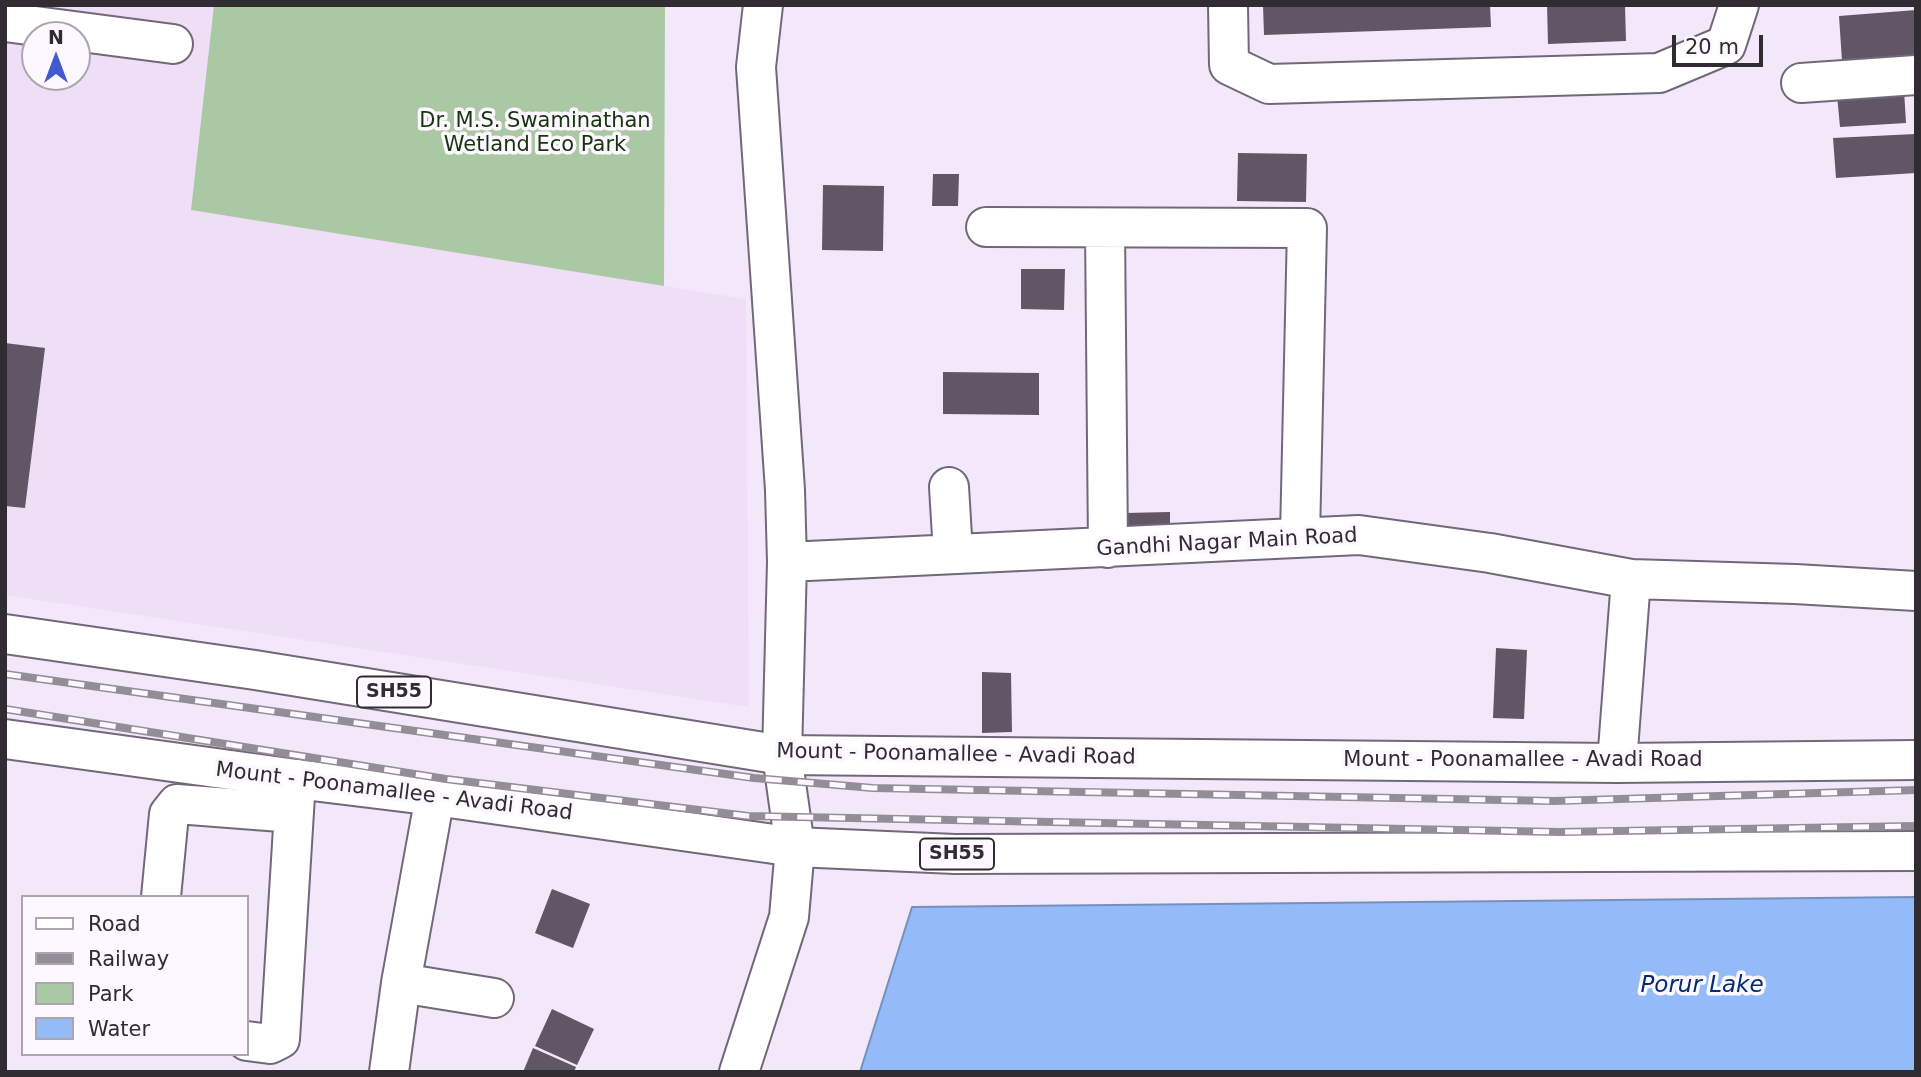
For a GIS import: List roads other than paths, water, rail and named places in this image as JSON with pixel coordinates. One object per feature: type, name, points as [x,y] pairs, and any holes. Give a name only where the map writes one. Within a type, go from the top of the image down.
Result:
[{"type":"street","points":[[738,1072],[789,917],[795,847],[782,755],[787,562],[785,490],[756,67],[763,5]]},
{"type":"street","points":[[1228,5],[1229,65],[1269,84],[1659,73],[1726,46],[1740,5]]},
{"type":"street","points":[[5,22],[173,44]]},
{"type":"street","points":[[1801,83],[1916,75]]},
{"type":"street","points":[[986,228],[1307,228],[1300,536]]},
{"type":"street","points":[[1105,228],[1108,548]]},
{"type":"street","points":[[949,487],[953,553]]},
{"type":"street","name":"Gandhi Nagar Main Road","points":[[787,562],[1359,535],[1490,553],[1631,579],[1916,591]]},
{"type":"street","points":[[1617,763],[1631,579]]},
{"type":"street","name":"Mount - Poonamallee - Avadi Road","points":[[5,634],[268,672],[782,755],[1617,763],[1916,760]]},
{"type":"street","name":"Mount - Poonamallee - Avadi Road","points":[[5,739],[295,796],[435,796],[795,847],[955,854],[1916,851]]},
{"type":"street","points":[[160,895],[169,814],[177,804],[295,796],[280,1039],[270,1044],[248,1041]]},
{"type":"street","points":[[389,1072],[401,983],[435,796]]},
{"type":"street","points":[[401,983],[494,998]]},
{"type":"water","name":"Porur Lake","points":[[1916,897],[1916,1072],[860,1072],[912,907]]},
{"type":"railway","points":[[5,674],[754,778],[873,788],[1554,801],[1916,790]]},
{"type":"railway","points":[[5,709],[446,779],[748,816],[1559,832],[1916,826]]},
{"type":"park label","name":"Dr. M.S. Swaminathan Wetland Eco Park","points":[[535,134]]}]
